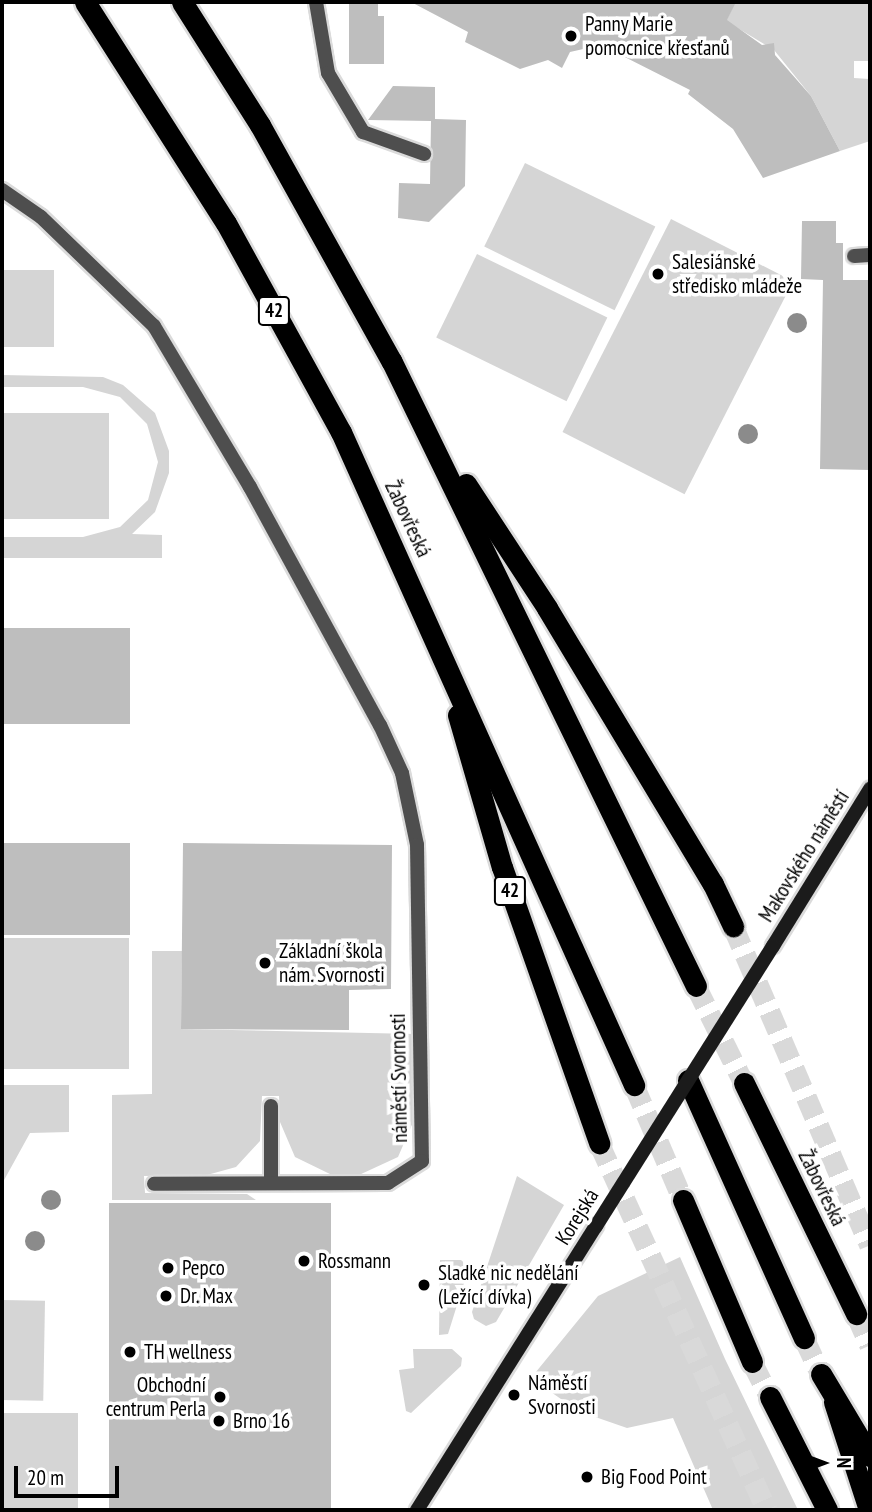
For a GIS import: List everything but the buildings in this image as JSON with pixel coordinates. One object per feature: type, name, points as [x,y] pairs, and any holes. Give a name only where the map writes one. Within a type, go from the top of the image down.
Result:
[{"type":"highway","name":"Žabovřeská","points":[[85,2],[226,223],[335,420],[434,635],[634,1085]]},
{"type":"highway","points":[[182,2],[327,241],[413,403],[696,986]]},
{"type":"highway","points":[[413,403],[547,608],[713,884],[733,926]]},
{"type":"highway","name":"42","points":[[434,635],[502,867],[599,1143]]},
{"type":"highway","points":[[688,1080],[804,1338]]},
{"type":"highway","name":"Žabovřeská","points":[[744,1083],[856,1314]]},
{"type":"highway","points":[[682,1200],[752,1362]]},
{"type":"highway","points":[[821,1374],[834,1402],[869,1510]]},
{"type":"highway","points":[[770,1397],[827,1510]]},
{"type":"highway","points":[[834,1402],[870,1456]]},
{"type":"street","points":[[316,2],[328,73],[363,132],[424,154]]},
{"type":"street","name":"náměstí Svornosti","points":[[2,190],[41,217],[154,326],[250,487],[380,725],[402,773],[418,845],[422,1161],[388,1184],[154,1184]]},
{"type":"street","points":[[854,256],[870,255]]},
{"type":"street","name":"Makovského náměstí","points":[[774,946],[870,789]]},
{"type":"street","name":"Korejská","points":[[417,1510],[774,946]]},
{"type":"street","points":[[271,1106],[271,1182]]},
{"type":"shaded area","points":[[718,2],[869,2],[868,61],[854,61],[854,78],[869,79],[870,141],[840,151],[811,96],[774,50],[726,21],[732,9]]},
{"type":"shaded area","points":[[525,163],[655,227],[615,310],[484,247]]},
{"type":"shaded area","points":[[671,219],[793,281],[685,494],[562,432]]},
{"type":"shaded area","points":[[477,254],[607,318],[567,401],[436,338]]},
{"type":"shaded area","points":[[2,270],[54,270],[54,347],[2,347]]},
{"type":"shaded area","points":[[2,375],[103,377],[123,385],[155,413],[169,451],[169,473],[155,512],[132,534],[162,535],[162,558],[2,558],[2,537],[83,537],[120,527],[148,500],[158,462],[147,424],[120,397],[83,387],[2,387]]},
{"type":"shaded area","points":[[2,413],[109,413],[109,519],[2,519]]},
{"type":"shaded area","points":[[2,938],[129,938],[129,1069],[2,1069]]},
{"type":"shaded area","points":[[152,951],[182,951],[181,1029],[415,1034],[414,1120],[398,1157],[359,1175],[332,1175],[295,1157],[280,1122],[279,1096],[262,1096],[260,1141],[236,1167],[207,1175],[144,1176],[145,1193],[247,1194],[256,1200],[112,1200],[112,1095],[152,1094]]},
{"type":"shaded area","points":[[2,1085],[69,1085],[69,1132],[30,1133],[3,1182]]},
{"type":"shaded area","points":[[517,1176],[564,1205],[496,1322],[486,1326],[474,1319],[472,1312]]},
{"type":"shaded area","points":[[680,1257],[725,1359],[798,1510],[713,1510],[673,1418],[627,1428],[578,1411],[531,1378],[598,1296]]},
{"type":"shaded area","points":[[440,1260],[461,1260],[469,1267],[448,1334],[439,1335]]},
{"type":"shaded area","points":[[2,1300],[45,1301],[43,1401],[2,1400]]},
{"type":"shaded area","points":[[413,1349],[452,1349],[462,1358],[461,1366],[411,1413],[406,1411],[399,1370],[414,1368]]},
{"type":"shaded area","points":[[2,1413],[78,1413],[78,1510],[2,1510]]},
{"type":"tunnel","points":[[733,926],[870,1245]]},
{"type":"tunnel","points":[[696,986],[744,1083]]},
{"type":"tunnel","points":[[634,1085],[683,1200]]},
{"type":"tunnel","points":[[599,1143],[767,1510]]},
{"type":"tunnel","points":[[856,1314],[870,1345]]},
{"type":"tunnel","points":[[804,1338],[821,1374]]},
{"type":"tunnel","points":[[752,1362],[770,1397]]},
{"type":"place","name":"Panny Marie pomocnice křesťanů","points":[[571,36]]},
{"type":"place","name":"Salesiánské středisko mládeže","points":[[658,274]]},
{"type":"place","name":"Základní škola nám. Svornosti","points":[[265,963]]},
{"type":"place","name":"Rossmann","points":[[304,1261]]},
{"type":"place","name":"Pepco","points":[[168,1268]]},
{"type":"place","name":"Sladké nic nedělání (Ležící dívka)","points":[[424,1285]]},
{"type":"place","name":"Dr. Max","points":[[166,1296]]},
{"type":"place","name":"TH wellness","points":[[130,1352]]},
{"type":"place","name":"Náměstí Svornosti","points":[[514,1395]]},
{"type":"place","name":"Obchodní centrum Perla","points":[[220,1397]]},
{"type":"place","name":"Brno 16","points":[[219,1421]]},
{"type":"place","name":"Big Food Point","points":[[587,1477]]}]
